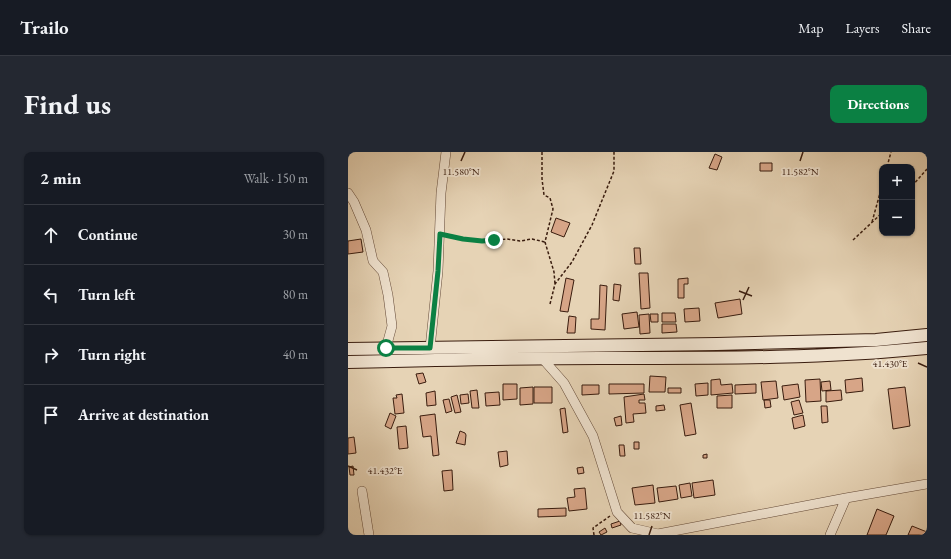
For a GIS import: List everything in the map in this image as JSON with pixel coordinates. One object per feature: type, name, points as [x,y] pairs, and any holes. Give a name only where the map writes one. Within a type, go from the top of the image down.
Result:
[{"type":"main road","points":[[348,349],[717,344],[876,340],[927,335]]},
{"type":"main road","points":[[348,362],[542,358],[724,358],[879,353],[927,348]]},
{"type":"street","points":[[430,348],[438,271],[441,193],[446,152]]},
{"type":"street","points":[[348,193],[354,202],[366,230],[373,261],[383,272],[392,326],[386,348]]},
{"type":"street","points":[[542,358],[564,383],[593,436],[617,512],[632,528],[658,535],[846,498],[927,484]]},
{"type":"street","points":[[362,491],[369,535]]},
{"type":"street","points":[[830,535],[846,498]]},
{"type":"path","points":[[542,152],[542,179],[544,195],[550,198],[553,209],[545,242],[554,272],[555,284],[550,304]]},
{"type":"path","points":[[555,284],[572,262],[592,225],[614,171],[614,152]]},
{"type":"path","points":[[888,164],[891,152]]},
{"type":"path","points":[[915,183],[927,169]]},
{"type":"path","points":[[872,222],[879,197]]},
{"type":"path","points":[[853,240],[879,216]]},
{"type":"path","points":[[440,234],[482,241],[507,239],[545,242]]},
{"type":"path","points":[[594,535],[593,528],[617,512]]},
{"type":"building","points":[[715,154],[722,157],[717,170],[709,168]]},
{"type":"building","points":[[760,163],[772,163],[772,171],[760,171]]},
{"type":"building","points":[[556,218],[570,223],[564,237],[551,232]]},
{"type":"building","points":[[361,239],[363,252],[348,254],[348,241]]},
{"type":"building","points":[[634,248],[640,248],[641,264],[635,264]]},
{"type":"building","points":[[639,273],[648,273],[650,308],[641,309]]},
{"type":"building","points":[[566,278],[574,280],[568,312],[560,311]]},
{"type":"building","points":[[688,278],[688,284],[684,284],[684,298],[678,298],[678,279]]},
{"type":"building","points":[[614,284],[621,285],[619,301],[613,300]]},
{"type":"building","points":[[600,285],[607,286],[605,330],[591,329],[591,319],[599,319]]},
{"type":"building","points":[[740,299],[742,314],[718,318],[715,303]]},
{"type":"building","points":[[699,308],[700,321],[685,322],[684,309]]},
{"type":"building","points":[[637,312],[639,327],[624,329],[622,314]]},
{"type":"building","points":[[662,313],[675,313],[676,322],[662,322]]},
{"type":"building","points":[[649,314],[650,333],[640,334],[639,315]]},
{"type":"building","points":[[650,314],[658,314],[658,322],[651,322]]},
{"type":"building","points":[[569,316],[576,317],[575,333],[567,333]]},
{"type":"building","points":[[662,324],[676,324],[677,332],[662,333]]},
{"type":"building","points":[[423,373],[426,382],[419,384],[416,374]]},
{"type":"building","points":[[650,376],[666,377],[665,392],[649,392]]},
{"type":"building","points":[[862,378],[863,391],[846,393],[845,380]]},
{"type":"building","points":[[720,379],[721,385],[732,384],[733,393],[711,395],[711,380]]},
{"type":"building","points":[[820,379],[821,401],[806,402],[805,380]]},
{"type":"building","points":[[776,381],[778,398],[763,400],[761,382]]},
{"type":"building","points":[[830,381],[831,390],[822,391],[821,382]]},
{"type":"building","points":[[708,383],[708,395],[696,396],[695,384]]},
{"type":"building","points":[[503,384],[517,384],[517,399],[503,400]]},
{"type":"building","points":[[609,384],[644,384],[644,393],[609,394]]},
{"type":"building","points":[[756,384],[756,393],[735,394],[735,385]]},
{"type":"building","points":[[798,384],[800,397],[784,400],[782,386]]},
{"type":"building","points":[[582,385],[599,385],[599,394],[582,395]]},
{"type":"building","points":[[533,387],[533,404],[520,405],[520,388]]},
{"type":"building","points":[[534,387],[552,387],[552,403],[534,403]]},
{"type":"building","points":[[905,387],[910,426],[893,429],[888,389]]},
{"type":"building","points":[[668,388],[681,388],[681,393],[668,393]]},
{"type":"building","points":[[477,390],[479,408],[472,408],[470,391]]},
{"type":"building","points":[[841,390],[842,400],[826,402],[826,391]]},
{"type":"building","points":[[435,391],[436,405],[427,406],[426,393]]},
{"type":"building","points":[[499,392],[500,405],[486,406],[485,393]]},
{"type":"building","points":[[402,394],[404,413],[395,414],[393,398],[397,398],[396,395]]},
{"type":"building","points":[[468,394],[469,403],[461,404],[460,395]]},
{"type":"building","points":[[644,394],[645,400],[639,400],[639,403],[645,403],[646,413],[633,414],[634,422],[626,423],[624,397]]},
{"type":"building","points":[[457,395],[461,412],[455,413],[451,397]]},
{"type":"building","points":[[732,395],[732,408],[717,408],[717,396]]},
{"type":"building","points":[[449,399],[452,411],[446,413],[443,400]]},
{"type":"building","points":[[764,400],[770,400],[771,407],[765,408]]},
{"type":"building","points":[[799,400],[803,413],[794,415],[791,402]]},
{"type":"building","points":[[691,403],[696,434],[685,436],[680,405]]},
{"type":"building","points":[[664,405],[665,410],[656,411],[656,406]]},
{"type":"building","points":[[821,406],[827,406],[828,422],[822,423]]},
{"type":"building","points":[[565,408],[568,432],[563,433],[560,409]]},
{"type":"building","points":[[390,413],[396,416],[391,429],[385,426]]},
{"type":"building","points":[[435,414],[439,455],[433,456],[431,436],[423,437],[420,416]]},
{"type":"building","points":[[803,415],[805,426],[794,429],[792,418]]},
{"type":"building","points":[[621,416],[622,425],[616,426],[614,418]]},
{"type":"building","points":[[406,426],[408,448],[399,449],[397,427]]},
{"type":"building","points":[[460,431],[466,435],[465,445],[456,443]]},
{"type":"building","points":[[354,437],[356,453],[348,454],[348,438]]},
{"type":"building","points":[[634,442],[639,442],[639,449],[634,449]]},
{"type":"building","points":[[619,445],[624,445],[625,456],[620,456]]},
{"type":"building","points":[[507,451],[508,465],[500,467],[498,452]]},
{"type":"building","points":[[707,454],[707,458],[703,458],[703,455]]},
{"type":"building","points":[[353,466],[354,475],[350,475],[349,467]]},
{"type":"building","points":[[583,467],[584,473],[578,474],[577,468]]},
{"type":"building","points":[[452,470],[453,490],[444,491],[442,471]]},
{"type":"building","points":[[713,480],[715,495],[694,498],[692,483]]},
{"type":"building","points":[[690,483],[692,496],[681,498],[679,485]]},
{"type":"building","points":[[653,485],[655,503],[635,505],[632,488]]},
{"type":"building","points":[[676,486],[678,499],[659,502],[657,488]]},
{"type":"building","points":[[585,488],[587,509],[569,511],[567,498],[575,497],[574,489]]},
{"type":"building","points":[[566,508],[566,516],[538,517],[538,509]]},
{"type":"building","points":[[877,509],[894,516],[886,535],[867,535]]},
{"type":"building","points":[[620,521],[621,525],[612,528],[611,524]]},
{"type":"building","points":[[912,526],[927,532],[927,535],[908,535]]},
{"type":"building","points":[[605,528],[607,532],[601,535],[599,532]]},
{"type":"route","points":[[386,348],[430,348],[438,271],[440,234],[463,239],[482,241],[494,240]]}]
